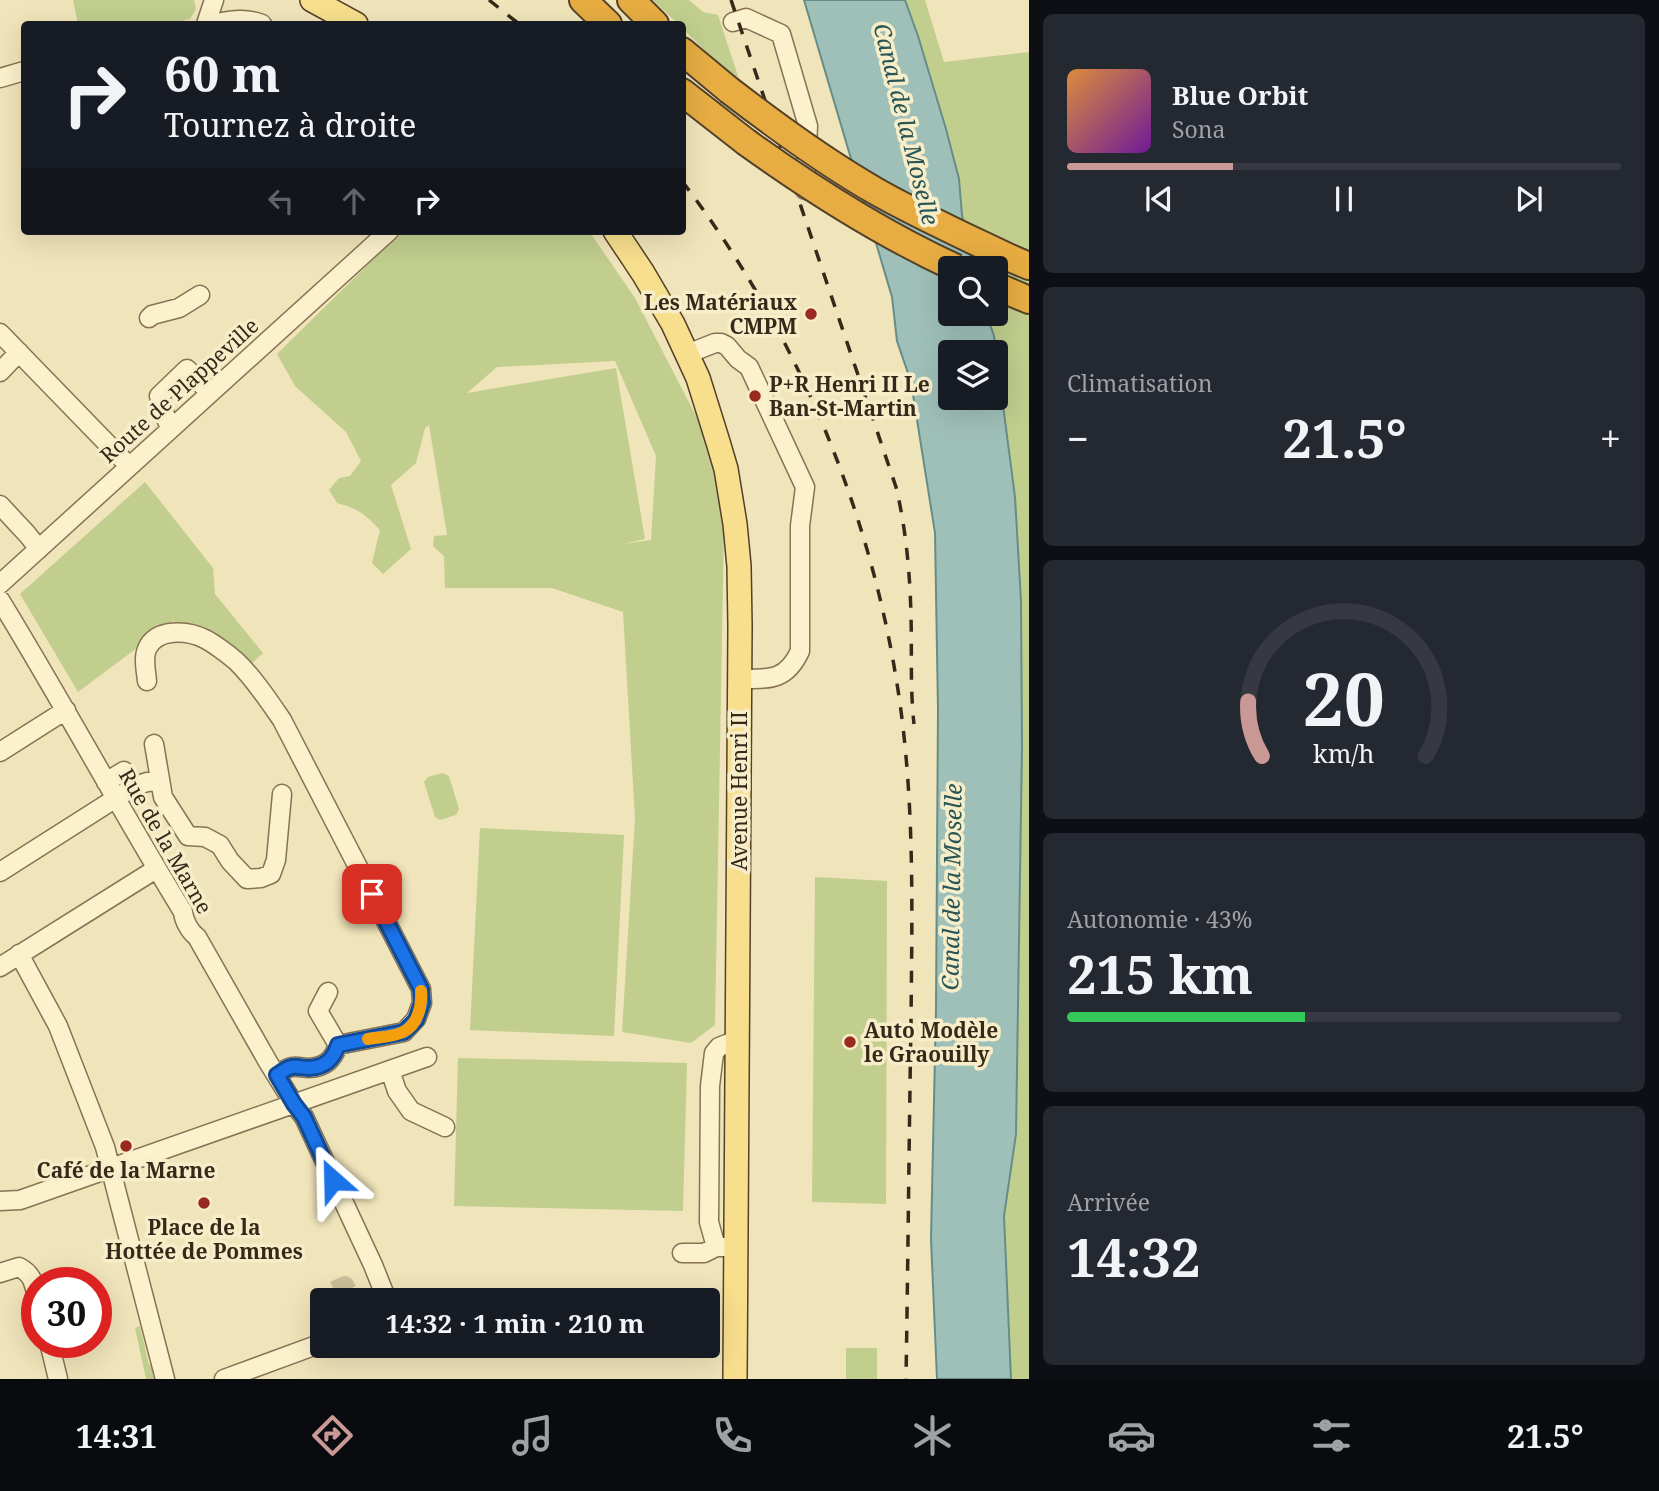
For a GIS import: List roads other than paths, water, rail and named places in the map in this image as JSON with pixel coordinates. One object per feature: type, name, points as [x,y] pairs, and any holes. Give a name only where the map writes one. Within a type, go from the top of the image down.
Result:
[{"type":"highway","points":[[583,0],[605,21]]},
{"type":"highway","points":[[631,0],[652,21]]},
{"type":"highway","points":[[686,54],[729,90],[812,151],[877,192],[943,227],[1029,266]]},
{"type":"highway","points":[[686,95],[805,184],[869,223],[938,259]]},
{"type":"highway","points":[[1008,291],[1029,300]]},
{"type":"main road","points":[[312,0],[350,21]]},
{"type":"main road","name":"Avenue Henri II","points":[[618,235],[673,324],[698,378],[726,469],[739,566],[737,1040],[726,1247],[735,1379]]},
{"type":"street","points":[[209,21],[214,0]]},
{"type":"street","points":[[733,22],[746,18],[780,34],[808,126],[805,193]]},
{"type":"street","points":[[230,21],[251,21]]},
{"type":"street","points":[[0,78],[21,72]]},
{"type":"street","name":"Route de Plappeville","points":[[0,584],[385,235]]},
{"type":"street","points":[[149,318],[179,308],[200,295]]},
{"type":"street","points":[[0,333],[129,466]]},
{"type":"street","points":[[687,354],[721,343],[749,367],[805,486],[800,526],[800,651],[793,666],[782,675],[739,679]]},
{"type":"street","points":[[0,372],[19,352]]},
{"type":"street","points":[[172,427],[167,421],[159,396],[187,369],[209,393]]},
{"type":"street","points":[[0,505],[38,549]]},
{"type":"street","name":"Rue de la Marne","points":[[0,600],[304,1117],[382,1288]]},
{"type":"street","points":[[146,681],[146,650],[153,639],[164,633],[182,633],[204,638],[236,661],[282,720],[421,989],[422,1003],[416,1020],[404,1032],[338,1045]]},
{"type":"street","points":[[0,752],[66,710]]},
{"type":"street","points":[[154,744],[163,797],[188,835],[205,838],[220,845],[230,861],[247,879],[271,874],[276,860],[282,794]]},
{"type":"street","points":[[0,872],[111,790],[130,779],[160,781]]},
{"type":"street","points":[[0,967],[156,869]]},
{"type":"street","points":[[19,954],[58,1026],[105,1147],[167,1376]]},
{"type":"street","points":[[277,1075],[288,1068],[323,1065],[334,1057],[338,1045],[318,1012],[328,992]]},
{"type":"street","points":[[0,1201],[20,1200],[427,1057]]},
{"type":"street","points":[[390,1070],[397,1091],[411,1111],[445,1127]]},
{"type":"street","points":[[682,1253],[704,1253],[726,1247]]},
{"type":"street","points":[[0,1273],[21,1268]]},
{"type":"street","points":[[224,1379],[310,1347]]},
{"type":"street","points":[[53,1358],[58,1379]]},
{"type":"water","name":"Canal de la Moselle","points":[[804,0],[905,0],[959,179],[962,215],[971,256],[938,256],[938,326],[991,326],[994,336],[995,340],[938,340],[938,410],[1004,410],[1015,497],[1021,601],[1022,746],[1016,1134],[1004,1216],[1011,1379],[937,1379],[931,1239],[938,710],[935,533],[911,382],[897,341],[892,297]]},
{"type":"tunnel","points":[[338,1288],[345,1285],[347,1288]]},
{"type":"railway","points":[[489,0],[515,21]]},
{"type":"railway","points":[[731,0],[896,487],[908,567],[914,724]]},
{"type":"railway","points":[[686,187],[723,238],[759,297],[793,359],[822,422],[868,554],[898,690],[907,773],[911,856],[906,1379]]},
{"type":"place","name":"Les Matériaux CMPM","points":[[811,314]]},
{"type":"place","name":"P+R Henri II Le Ban-St-Martin","points":[[755,396]]},
{"type":"place","name":"Auto Modèle le Graouilly","points":[[850,1042]]},
{"type":"place","name":"Café de la Marne","points":[[126,1146]]},
{"type":"place","name":"Place de la Hottée de Pommes","points":[[204,1203]]}]
